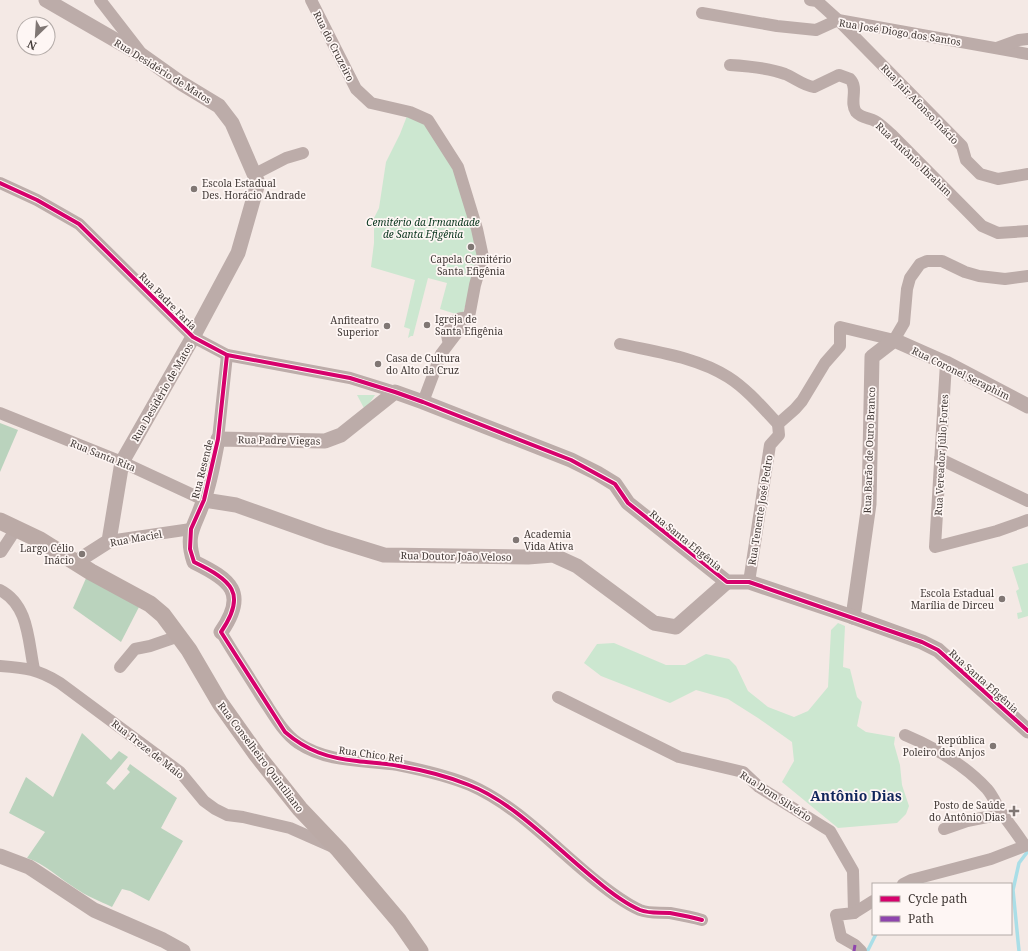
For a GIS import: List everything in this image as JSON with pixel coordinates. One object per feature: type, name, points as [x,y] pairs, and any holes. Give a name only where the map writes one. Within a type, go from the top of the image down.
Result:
[{"type":"main road","points":[[0,521],[40,540],[76,562]]},
{"type":"main road","name":"Rua Conselheiro Quintiliano","points":[[76,562],[150,604],[163,615],[189,650],[220,703],[257,755],[300,809],[339,850],[399,921],[420,951]]},
{"type":"street","name":"Rua Desidério de Matos","points":[[46,0],[143,56],[219,106],[232,123],[258,183],[238,253],[193,337],[122,462],[109,541]]},
{"type":"street","points":[[100,0],[143,56]]},
{"type":"street","name":"Rua do Cruzeiro","points":[[311,0],[356,89],[371,103],[410,112],[428,120],[458,167],[477,229],[483,257],[468,317],[441,354],[423,402]]},
{"type":"street","name":"Rua Jair Afonso Inácio","points":[[810,0],[817,1],[838,20],[962,146],[966,160],[980,174],[998,179],[1028,174]]},
{"type":"street","name":"Rua José Diogo dos Santos","points":[[702,13],[763,24],[816,30],[838,20],[1028,54]]},
{"type":"street","points":[[995,48],[1019,40],[1028,39]]},
{"type":"street","name":"Rua Antônio Ibrahim","points":[[730,65],[745,66],[776,72],[814,87],[821,85],[835,76],[843,76],[850,79],[854,84],[854,108],[856,111],[865,118],[876,121],[892,135],[982,226],[998,233],[1028,231]]},
{"type":"street","points":[[255,174],[286,158],[303,153]]},
{"type":"street","name":"Rua Padre Faria","points":[[0,183],[37,200],[78,224],[193,337],[227,355],[350,378],[395,392]]},
{"type":"street","points":[[620,344],[671,355],[712,369],[729,378],[761,406],[778,424],[802,401],[825,364],[840,346],[840,327],[894,340],[904,323],[907,289],[912,272],[920,264],[926,261],[942,261],[965,272],[979,276],[1005,279],[1028,276]]},
{"type":"street","name":"Rua Coronel Seraphim","points":[[894,340],[946,363],[1028,406]]},
{"type":"street","name":"Rua Barão de Ouro Branco","points":[[853,617],[869,504],[872,357],[894,340]]},
{"type":"street","name":"Rua Resende","points":[[221,632],[230,620],[234,603],[233,589],[227,581],[214,572],[194,562],[190,549],[191,529],[204,500],[218,439],[227,355]]},
{"type":"street","name":"Rua Vereador Júlio Fortes","points":[[946,363],[935,547],[1028,520]]},
{"type":"street","name":"Rua Santa Efigênia","points":[[395,392],[571,460],[615,484],[628,503],[727,582],[749,582],[853,617],[922,642],[938,650],[1028,732]]},
{"type":"street","name":"Rua Padre Viegas","points":[[218,439],[325,441],[341,435],[395,392]]},
{"type":"street","name":"Rua Santa Rita","points":[[0,413],[122,462],[204,500]]},
{"type":"street","name":"Rua Tenente José Pedro","points":[[749,582],[770,445],[779,434],[778,424]]},
{"type":"street","points":[[940,459],[1028,501]]},
{"type":"street","name":"Rua Doutor João Veloso","points":[[204,500],[236,505],[326,537],[384,555],[528,557],[553,555],[577,566],[654,623],[676,627],[727,582]]},
{"type":"street","points":[[0,552],[16,529]]},
{"type":"street","name":"Rua Maciel","points":[[76,562],[109,541],[191,529]]},
{"type":"street","points":[[0,590],[13,599],[23,615],[34,669]]},
{"type":"street","name":"Rua Chico Rei","points":[[221,632],[271,712],[285,732],[298,743],[313,751],[332,756],[355,761],[398,765],[470,785],[491,796],[518,815],[585,872],[628,903],[650,913],[669,913],[702,920]]},
{"type":"street","points":[[120,668],[135,649],[150,646],[179,636]]},
{"type":"street","name":"Rua Treze de Maio","points":[[0,666],[34,669],[43,672],[60,683],[180,772],[204,801],[215,809],[227,815],[243,817],[290,828],[339,850]]},
{"type":"street","name":"Rua Dom Silvério","points":[[558,697],[679,757],[743,772],[759,787],[830,831],[853,871],[854,913]]},
{"type":"street","points":[[905,735],[930,745],[951,758],[972,775],[988,790],[997,803],[1002,814],[1025,846],[991,859],[911,880],[905,883]]},
{"type":"street","points":[[944,829],[967,821],[1002,814]]},
{"type":"street","points":[[0,856],[29,867],[94,910],[163,940],[183,951]]},
{"type":"street","points":[[861,951],[855,945],[841,937],[836,915],[854,913],[872,902]]},
{"type":"green space","name":"Cemitério da Irmandade de Santa Efigênia","points":[[407,116],[428,120],[446,146],[483,250],[462,316],[440,309],[447,283],[428,278],[413,336],[408,338],[410,329],[404,327],[415,280],[371,267],[374,243],[374,218],[379,208],[386,162]]},
{"type":"green space","points":[[357,395],[375,395],[365,410]]},
{"type":"green space","points":[[0,423],[18,430],[0,472]]},
{"type":"green space","points":[[1028,563],[1028,616],[1018,619],[1017,613],[1022,612],[1016,591],[1019,589],[1012,567]]},
{"type":"green space","points":[[87,576],[139,607],[121,642],[73,608]]},
{"type":"green space","points":[[838,623],[845,626],[843,667],[850,669],[857,697],[862,702],[857,726],[866,732],[895,737],[894,744],[900,765],[902,785],[909,806],[906,814],[897,823],[838,828],[782,782],[794,761],[792,742],[728,699],[696,690],[670,703],[601,676],[584,663],[597,644],[614,643],[666,665],[685,665],[706,654],[729,659],[736,666],[748,691],[768,707],[794,717],[808,711],[828,687],[831,630]]},
{"type":"green space","points":[[82,733],[111,760],[119,751],[128,757],[106,783],[114,790],[130,772],[127,769],[130,764],[177,798],[161,828],[183,841],[149,901],[130,891],[122,889],[112,907],[79,891],[46,867],[27,858],[45,832],[9,813],[26,777],[53,797]]},
{"type":"waterway","points":[[1019,951],[1013,890],[1019,863],[1028,851]]},
{"type":"waterway","points":[[863,951],[868,950],[876,935]]},
{"type":"marked path","points":[[854,951],[855,945]]},
{"type":"cycle path","points":[[0,183],[37,200],[79,224],[193,337],[227,355],[350,378],[395,392],[571,460],[615,484],[628,503],[727,582],[749,582],[922,642],[938,650],[1028,731]]},
{"type":"cycle path","points":[[227,355],[218,439],[204,500],[191,529],[190,549],[194,562],[218,575],[232,589],[234,597],[233,607],[229,619],[221,632],[285,732],[301,744],[327,756],[346,760],[388,764],[417,769],[469,785],[503,803],[536,828],[582,869],[628,904],[644,911],[670,913],[702,920]]},
{"type":"place","name":"Escola Estadual Des. Horácio Andrade","points":[[194,189]]},
{"type":"place","name":"Capela Cemitério Santa Efigênia","points":[[471,247]]},
{"type":"place","name":"Igreja de Santa Efigênia","points":[[427,325]]},
{"type":"place","name":"Anfiteatro Superior","points":[[387,326]]},
{"type":"place","name":"Casa de Cultura do Alto da Cruz","points":[[378,364]]},
{"type":"place","name":"Academia Vida Ativa","points":[[516,540]]},
{"type":"place","name":"Largo Célio Inácio","points":[[82,554]]},
{"type":"place","name":"Escola Estadual Marília de Dirceu","points":[[1002,599]]},
{"type":"place","name":"República Poleiro dos Anjos","points":[[993,746]]},
{"type":"place","name":"Posto de Saúde do Antônio Dias","points":[[1014,811]]},
{"type":"district","name":"Antônio Dias","points":[[856,796]]}]
